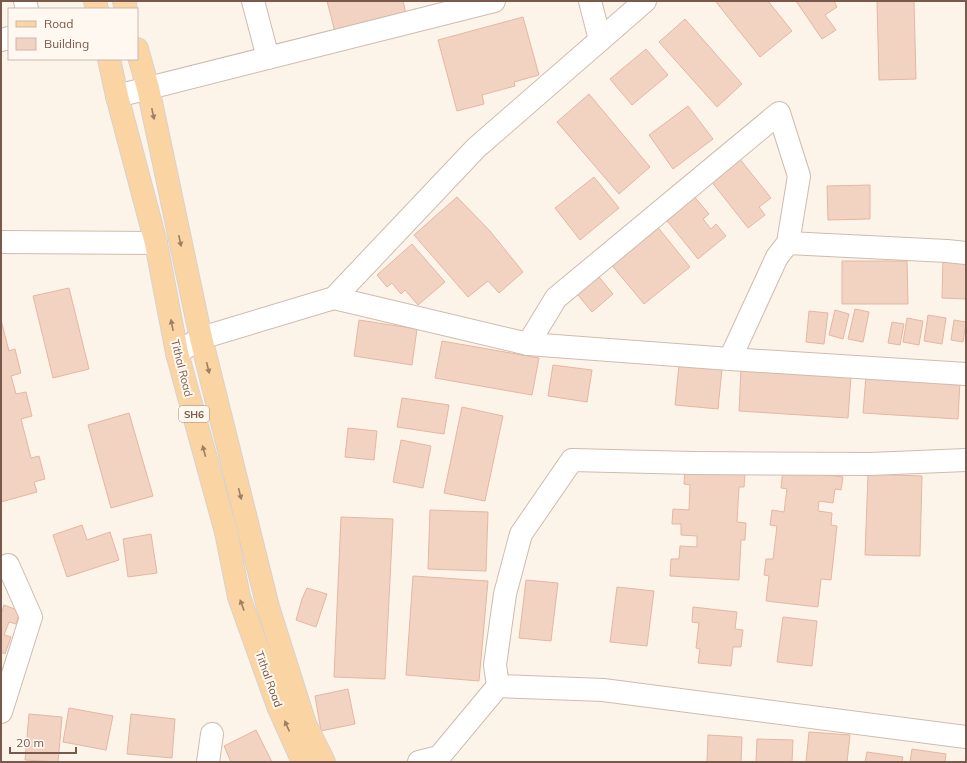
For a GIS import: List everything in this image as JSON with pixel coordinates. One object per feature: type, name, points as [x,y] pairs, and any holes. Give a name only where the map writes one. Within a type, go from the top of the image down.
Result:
[{"type":"main road","points":[[138,53],[148,88],[201,338],[268,607],[305,724],[324,762]]},
{"type":"main road","name":"Tithal Road","points":[[109,60],[117,96],[156,244],[177,352],[226,532],[239,597],[278,706],[303,762]]},
{"type":"street","points":[[253,1],[268,58]]},
{"type":"street","points":[[117,96],[494,1]]},
{"type":"street","points":[[590,1],[600,40]]},
{"type":"street","points":[[177,352],[201,338],[334,298],[476,148],[645,1]]},
{"type":"street","points":[[528,344],[556,298],[779,112],[799,176],[788,243],[777,256],[730,360]]},
{"type":"street","points":[[1,242],[156,244]]},
{"type":"street","points":[[788,243],[966,253]]},
{"type":"street","points":[[334,298],[528,344],[730,360],[966,374]]},
{"type":"street","points":[[419,762],[439,757],[498,686],[495,665],[505,594],[521,534],[572,460],[693,463],[870,464],[966,460]]},
{"type":"street","points":[[1,712],[31,617],[11,590],[8,565]]},
{"type":"street","points":[[498,686],[603,690],[966,737]]},
{"type":"street","points":[[208,762],[212,734]]},
{"type":"building","points":[[327,1],[403,1],[407,18],[336,36]]},
{"type":"building","points":[[768,1],[792,31],[760,57],[716,2]]},
{"type":"building","points":[[796,1],[834,1],[837,7],[825,15],[836,30],[822,39]]},
{"type":"building","points":[[877,1],[914,1],[916,79],[879,80]]},
{"type":"building","points":[[523,17],[539,75],[514,82],[515,86],[482,95],[484,104],[457,111],[438,40]]},
{"type":"building","points":[[685,19],[742,84],[717,107],[659,42]]},
{"type":"building","points":[[646,49],[668,75],[632,105],[610,79]]},
{"type":"building","points":[[589,94],[650,167],[619,194],[557,122]]},
{"type":"building","points":[[688,106],[713,139],[673,169],[649,135]]},
{"type":"building","points":[[739,158],[771,198],[759,207],[765,215],[748,228],[711,181]]},
{"type":"building","points":[[594,177],[619,208],[580,240],[555,208]]},
{"type":"building","points":[[870,185],[870,219],[828,220],[827,186]]},
{"type":"building","points":[[692,194],[709,214],[703,219],[711,229],[716,224],[726,236],[698,259],[664,217]]},
{"type":"building","points":[[457,197],[490,231],[523,272],[499,293],[488,281],[468,297],[414,235]]},
{"type":"building","points":[[656,225],[690,267],[644,304],[610,263]]},
{"type":"building","points":[[412,244],[445,282],[418,305],[405,290],[401,294],[392,283],[387,287],[377,275]]},
{"type":"building","points":[[943,259],[966,260],[966,299],[942,298]]},
{"type":"building","points":[[842,261],[907,261],[908,304],[842,304]]},
{"type":"building","points":[[590,266],[613,294],[592,312],[569,284]]},
{"type":"building","points":[[69,288],[89,369],[53,378],[33,296]]},
{"type":"building","points":[[855,309],[869,312],[863,342],[848,339]]},
{"type":"building","points":[[835,310],[849,314],[843,339],[829,335]]},
{"type":"building","points":[[809,311],[828,313],[824,344],[806,342]]},
{"type":"building","points":[[928,315],[946,318],[942,344],[924,341]]},
{"type":"building","points":[[907,318],[923,321],[919,345],[903,342]]},
{"type":"building","points":[[1,320],[9,351],[15,349],[21,373],[11,376],[16,394],[26,392],[32,416],[21,419],[31,458],[39,456],[45,479],[34,482],[37,492],[1,502]]},
{"type":"building","points":[[359,320],[417,329],[412,365],[354,356]]},
{"type":"building","points":[[954,320],[966,322],[963,342],[951,340]]},
{"type":"building","points":[[892,322],[904,324],[900,345],[888,343]]},
{"type":"building","points":[[442,341],[539,358],[532,395],[435,378]]},
{"type":"building","points":[[553,365],[592,370],[587,402],[548,396]]},
{"type":"building","points":[[679,365],[722,369],[718,409],[675,405]]},
{"type":"building","points":[[741,369],[851,376],[848,418],[739,411]]},
{"type":"building","points":[[866,376],[960,381],[958,419],[863,413]]},
{"type":"building","points":[[402,398],[449,405],[444,434],[397,427]]},
{"type":"building","points":[[462,407],[503,416],[485,501],[444,493]]},
{"type":"building","points":[[129,413],[153,496],[111,508],[88,425]]},
{"type":"building","points":[[348,428],[377,431],[374,460],[345,457]]},
{"type":"building","points":[[401,440],[431,446],[423,488],[393,482]]},
{"type":"building","points":[[685,470],[745,473],[744,487],[739,487],[737,522],[746,523],[745,540],[741,540],[739,580],[670,576],[671,559],[679,559],[680,546],[697,547],[697,536],[681,535],[681,524],[672,524],[673,509],[689,510],[690,485],[684,484]]},
{"type":"building","points":[[783,470],[843,477],[841,490],[835,489],[833,503],[819,501],[818,511],[832,513],[831,525],[837,526],[831,580],[821,579],[818,607],[766,601],[769,576],[764,575],[766,559],[773,559],[777,526],[770,525],[772,510],[784,512],[787,489],[781,488]]},
{"type":"building","points":[[868,474],[922,476],[920,556],[865,555]]},
{"type":"building","points":[[430,510],[488,512],[486,571],[428,569]]},
{"type":"building","points":[[341,517],[393,519],[385,679],[334,677]]},
{"type":"building","points":[[82,525],[87,540],[110,532],[119,560],[67,577],[53,535]]},
{"type":"building","points":[[151,534],[157,573],[128,577],[123,539]]},
{"type":"building","points":[[413,576],[488,581],[479,681],[406,675]]},
{"type":"building","points":[[526,580],[558,583],[551,641],[519,638]]},
{"type":"building","points":[[617,587],[654,591],[647,646],[610,642]]},
{"type":"building","points":[[307,588],[327,594],[316,627],[296,620]]},
{"type":"building","points":[[4,605],[20,611],[16,624],[9,622],[4,635],[11,637],[5,654],[1,652],[1,615]]},
{"type":"building","points":[[693,607],[737,612],[735,629],[743,630],[741,647],[733,647],[731,666],[698,663],[700,649],[696,648],[699,623],[692,622]]},
{"type":"building","points":[[783,617],[817,621],[812,666],[777,662]]},
{"type":"building","points":[[348,689],[355,724],[321,731],[315,696]]},
{"type":"building","points":[[69,708],[113,716],[106,750],[63,742]]},
{"type":"building","points":[[29,714],[62,717],[58,762],[25,760]]},
{"type":"building","points":[[131,714],[175,719],[172,758],[127,754]]},
{"type":"building","points":[[256,730],[272,762],[231,762],[224,746]]},
{"type":"building","points":[[809,732],[850,735],[847,762],[806,762]]},
{"type":"building","points":[[708,735],[742,737],[741,762],[707,762]]},
{"type":"building","points":[[757,739],[793,740],[792,762],[756,762]]},
{"type":"building","points":[[912,749],[946,754],[945,762],[910,762]]},
{"type":"building","points":[[867,752],[903,757],[902,762],[865,762]]}]
